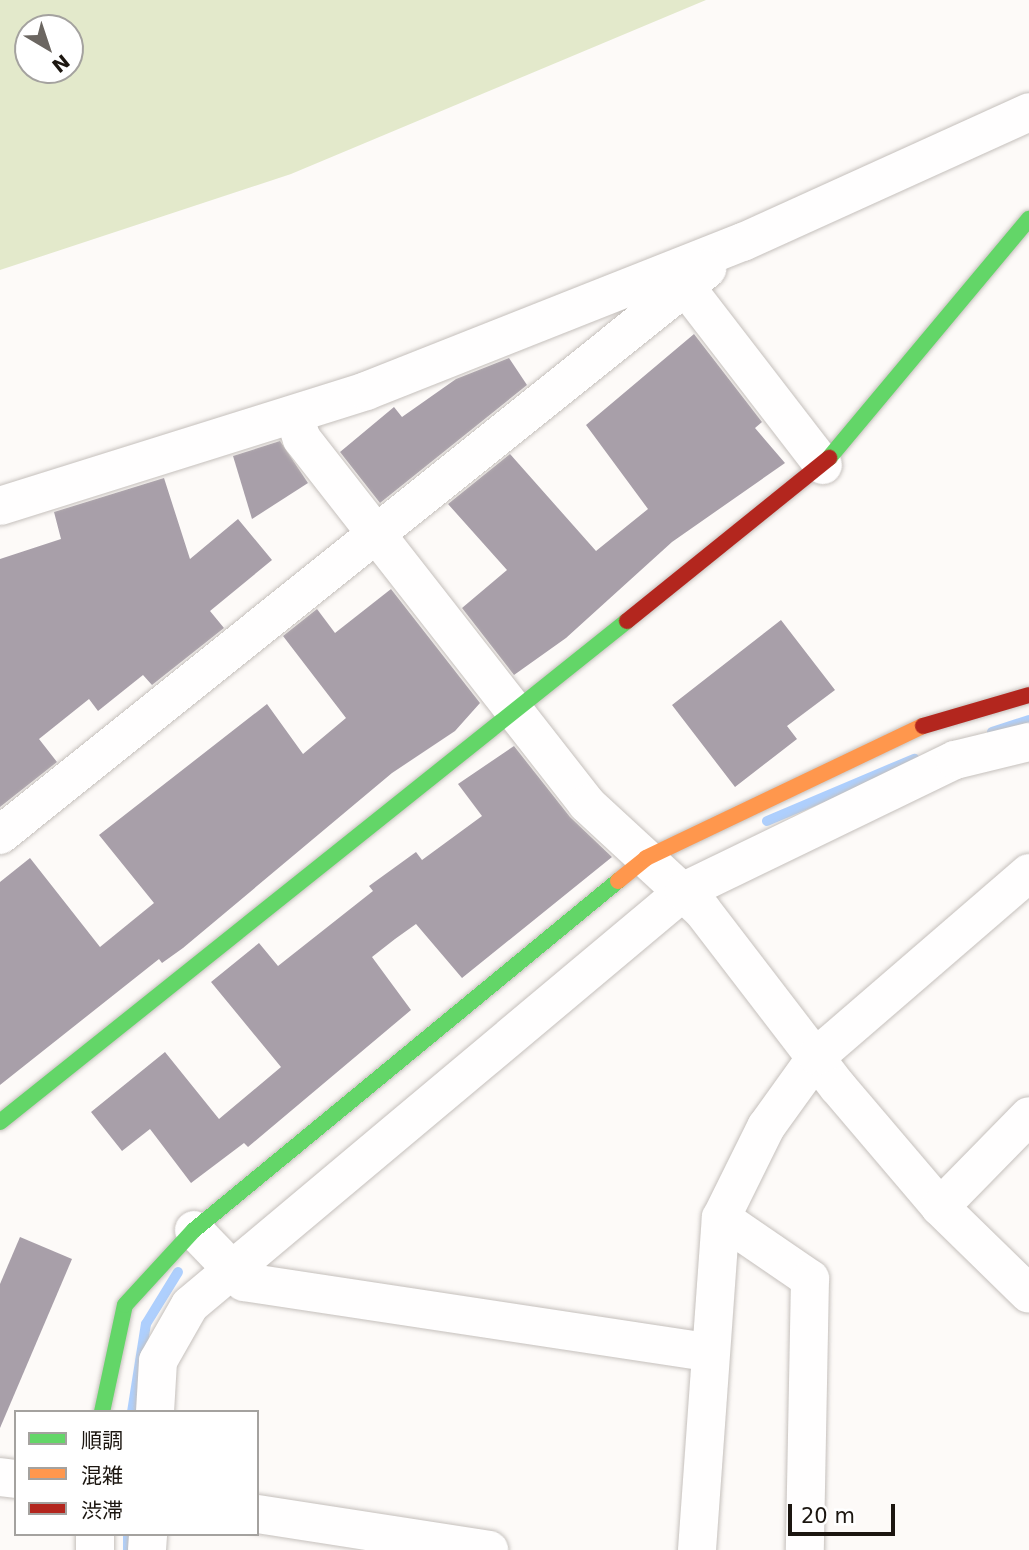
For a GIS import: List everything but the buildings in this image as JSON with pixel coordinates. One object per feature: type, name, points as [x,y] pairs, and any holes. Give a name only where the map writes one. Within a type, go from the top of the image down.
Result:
[{"type":"street","points":[[0,506],[293,415],[743,242],[1029,112]]},
{"type":"street","points":[[0,1122],[513,708],[823,465],[1029,219]]},
{"type":"street","points":[[0,835],[377,537],[685,286],[743,242]]},
{"type":"street","points":[[685,286],[823,465]]},
{"type":"street","points":[[293,415],[302,439],[587,804],[667,874],[940,1207],[1029,1294]]},
{"type":"street","points":[[102,1410],[105,1375],[125,1305],[210,1250],[667,874],[920,727],[1029,695]]},
{"type":"street","points":[[155,1410],[158,1362],[190,1304],[210,1250],[667,874],[955,760],[1029,742]]},
{"type":"street","points":[[696,1550],[708,1352],[720,1218],[766,1127],[817,1056],[1029,873]]},
{"type":"street","points":[[940,1207],[1029,1116]]},
{"type":"street","points":[[720,1218],[810,1279],[805,1550]]},
{"type":"street","points":[[210,1250],[243,1282],[708,1352]]},
{"type":"street","points":[[259,1514],[489,1550]]},
{"type":"green space","points":[[0,0],[706,0],[291,174],[0,270]]},
{"type":"waterway","points":[[992,732],[1029,720]]},
{"type":"waterway","points":[[767,821],[914,759]]},
{"type":"waterway","points":[[132,1410],[146,1324],[178,1272]]},
{"type":"waterway","points":[[128,1536],[128,1550]]},
{"type":"traffic: fast","points":[[829,458],[1029,219]]},
{"type":"traffic: fast","points":[[0,1122],[627,621]]},
{"type":"traffic: fast","points":[[102,1410],[125,1305],[194,1230],[618,881]]},
{"type":"traffic: slow","points":[[618,881],[646,858],[923,726]]},
{"type":"traffic: jam","points":[[627,621],[829,458]]},
{"type":"traffic: jam","points":[[923,726],[1029,695]]}]
